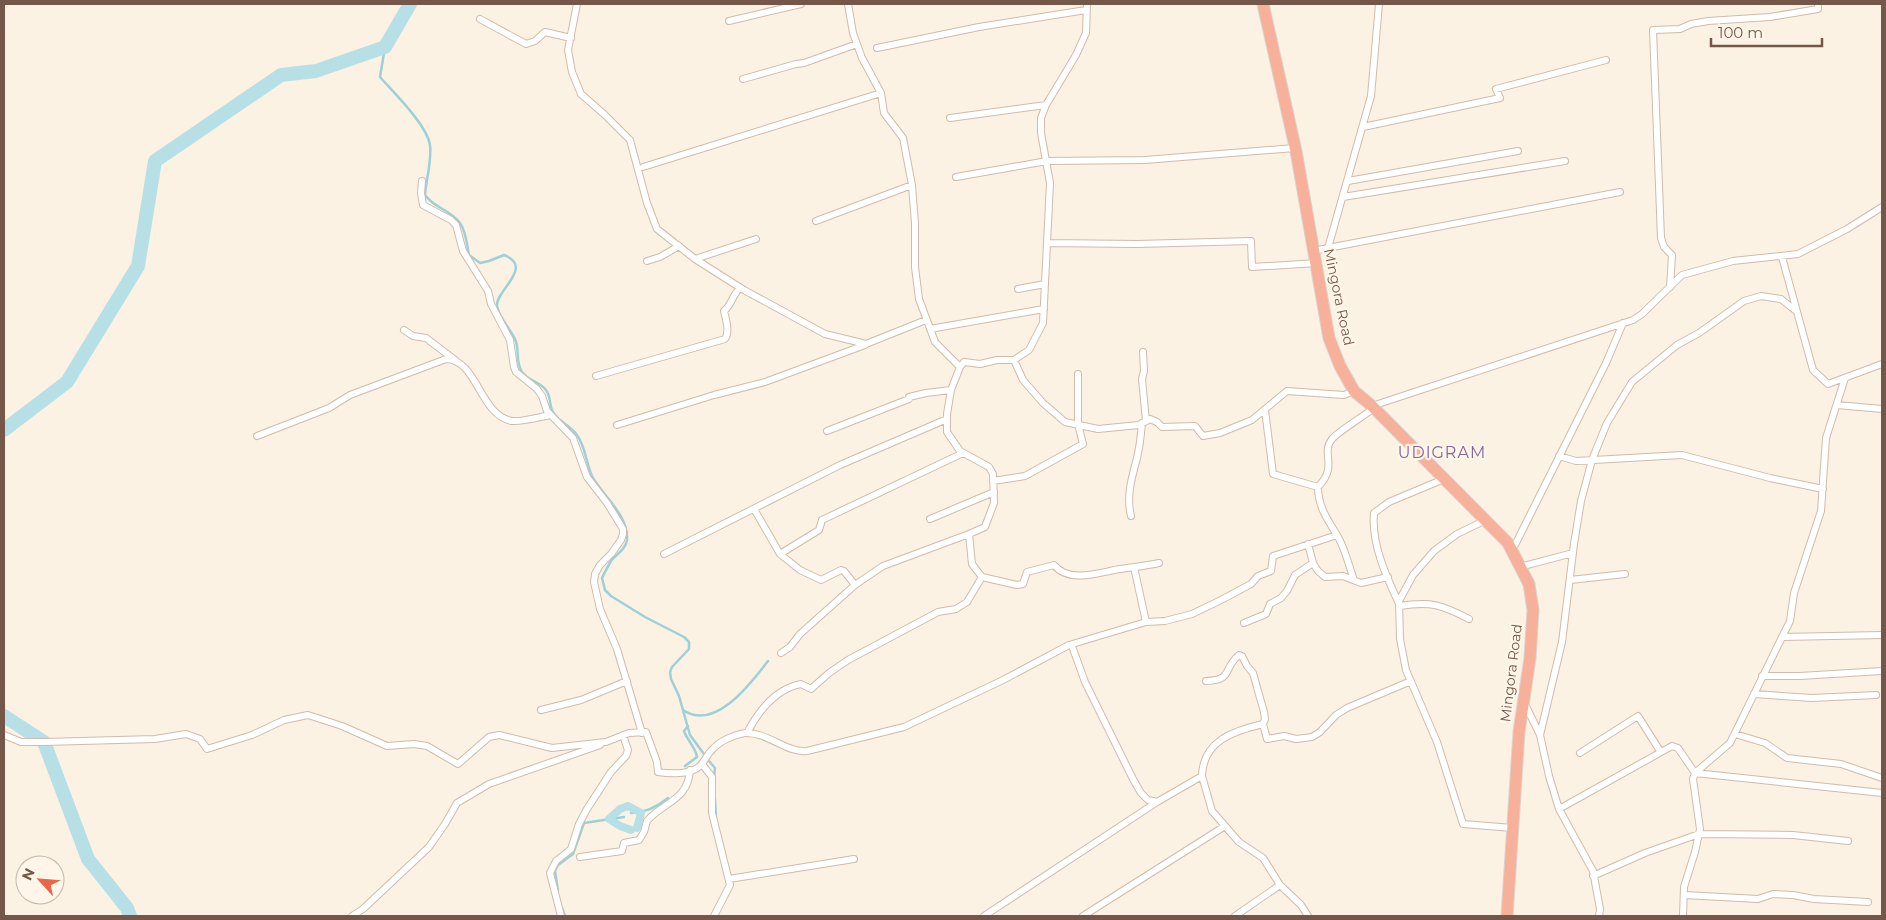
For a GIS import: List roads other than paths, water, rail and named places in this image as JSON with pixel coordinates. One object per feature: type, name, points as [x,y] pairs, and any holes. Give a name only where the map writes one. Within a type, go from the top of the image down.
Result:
[{"type":"highway","name":"Mingora Road","points":[[1263,4],[1295,148],[1329,338],[1340,366],[1354,390],[1508,543],[1529,584],[1533,610],[1530,658],[1519,732],[1507,916]]},
{"type":"street","points":[[577,4],[568,50],[572,72],[581,94],[630,140],[647,203],[657,229],[695,259],[740,288],[826,334],[866,344]]},
{"type":"street","points":[[729,20],[801,4]]},
{"type":"street","points":[[848,4],[853,33],[862,58],[881,93],[884,113],[903,138],[912,185],[915,224],[915,268],[919,299],[935,342],[960,367]]},
{"type":"street","points":[[1328,248],[1371,96],[1379,4]]},
{"type":"street","points":[[1670,286],[1672,255],[1664,247],[1661,238],[1652,30],[1680,29],[1692,24],[1708,21],[1770,17],[1818,9],[1818,4]]},
{"type":"street","points":[[781,653],[790,647],[800,634],[855,585],[883,566],[985,527],[994,503],[993,474],[989,467],[960,451],[948,432],[947,419],[951,390],[960,367],[964,362],[980,364],[997,360],[1014,360],[1029,350],[1043,323],[1050,183],[1041,132],[1041,118],[1046,105],[1080,48],[1086,33],[1087,7],[877,48]]},
{"type":"street","points":[[480,18],[526,44],[535,41],[545,32],[571,38]]},
{"type":"street","points":[[743,79],[804,63],[857,44]]},
{"type":"street","points":[[1363,127],[1500,98],[1496,89],[1606,60]]},
{"type":"street","points":[[643,167],[881,93]]},
{"type":"street","points":[[950,118],[1046,105]]},
{"type":"street","points":[[956,178],[1047,161],[1145,160],[1295,148]]},
{"type":"street","points":[[1348,181],[1518,151]]},
{"type":"street","points":[[1343,197],[1565,161]]},
{"type":"street","points":[[422,181],[423,205],[452,220],[456,225],[463,251],[488,291],[491,304],[510,340],[516,372],[542,396],[547,411],[573,438],[587,476],[607,503],[622,529],[621,540],[600,565],[595,574],[594,582],[600,609],[617,649],[642,732]]},
{"type":"street","points":[[816,221],[912,185]]},
{"type":"street","points":[[1314,251],[1620,192]]},
{"type":"street","points":[[1354,580],[1337,535],[1326,519],[1318,495],[1318,487],[1328,476],[1330,467],[1328,448],[1332,440],[1373,407],[1633,320],[1642,314],[1682,275],[1733,261],[1798,254],[1846,229],[1882,206]]},
{"type":"street","points":[[695,259],[756,239]]},
{"type":"street","points":[[1047,242],[1137,244],[1251,241],[1252,268],[1316,263]]},
{"type":"street","points":[[647,262],[660,257],[678,246]]},
{"type":"street","points":[[1782,257],[1813,370],[1828,384],[1882,364]]},
{"type":"street","points":[[1018,289],[1045,284]]},
{"type":"street","points":[[596,376],[725,339],[728,336],[728,331],[724,311],[729,308],[734,294],[740,288]]},
{"type":"street","points":[[1540,735],[1562,642],[1581,501],[1592,460],[1607,423],[1632,382],[1677,345],[1700,333],[1744,301],[1761,296],[1781,299],[1796,311]]},
{"type":"street","points":[[930,329],[1044,309]]},
{"type":"street","points":[[617,425],[714,395],[765,382],[846,353],[926,320]]},
{"type":"street","points":[[1512,551],[1606,363],[1623,323]]},
{"type":"street","points":[[404,330],[413,336],[426,338],[456,360],[470,374],[488,404],[504,418],[513,421],[551,415]]},
{"type":"street","points":[[1131,516],[1128,504],[1129,489],[1144,422],[1143,352]]},
{"type":"street","points":[[257,436],[329,408],[350,395],[367,388],[446,359],[456,360]]},
{"type":"street","points":[[1014,360],[1023,380],[1065,422],[1098,429],[1134,426],[1153,420],[1162,427],[1195,426],[1203,436],[1220,433],[1252,420],[1273,401],[1288,391],[1344,395],[1354,390]]},
{"type":"street","points":[[994,481],[1025,476],[1082,444],[1078,424],[1078,374]]},
{"type":"street","points":[[1683,916],[1684,887],[1700,829],[1693,780],[1694,774],[1730,743],[1790,621],[1794,593],[1821,511],[1826,438],[1845,378]]},
{"type":"street","points":[[826,431],[909,400],[909,397],[951,390]]},
{"type":"street","points":[[1837,405],[1882,409]]},
{"type":"street","points":[[1265,410],[1273,474],[1318,487]]},
{"type":"street","points":[[664,554],[840,465],[947,419]]},
{"type":"street","points":[[780,554],[819,530],[822,520],[963,453]]},
{"type":"street","points":[[1559,456],[1576,461],[1682,455],[1770,478],[1823,488]]},
{"type":"street","points":[[1400,606],[1388,577],[1373,527],[1374,513],[1389,502],[1444,478]]},
{"type":"street","points":[[930,519],[994,492]]},
{"type":"street","points":[[754,509],[780,554],[800,570],[821,580],[841,570],[844,571],[855,585]]},
{"type":"street","points":[[1486,520],[1457,534],[1434,551],[1413,575],[1399,601],[1400,638],[1406,670],[1437,742],[1464,824],[1513,828]]},
{"type":"street","points":[[969,534],[972,564],[982,577],[1017,585],[1023,584],[1027,572],[1054,565],[1058,569],[1089,576],[1158,563]]},
{"type":"street","points":[[352,916],[363,909],[429,847],[457,803],[489,784],[600,746],[623,735],[642,732],[646,732],[657,762],[658,772],[677,774],[698,768],[717,745],[734,736],[747,733],[768,738],[798,752],[904,727],[950,706],[1069,645],[1146,622],[1165,621],[1192,614],[1222,600],[1250,584],[1258,576],[1271,571],[1273,556],[1337,535]]},
{"type":"street","points":[[1308,544],[1313,563],[1325,577],[1343,576],[1361,583],[1388,577]]},
{"type":"street","points":[[1520,567],[1573,552]]},
{"type":"street","points":[[1244,623],[1266,614],[1270,604],[1281,598],[1287,591],[1295,575],[1313,563]]},
{"type":"street","points":[[1134,567],[1146,622]]},
{"type":"street","points":[[1570,580],[1625,574]]},
{"type":"street","points":[[747,733],[760,710],[785,691],[801,684],[811,689],[848,660],[938,612],[956,609],[970,598],[982,577]]},
{"type":"street","points":[[1400,606],[1420,603],[1443,606],[1469,619]]},
{"type":"street","points":[[1782,636],[1882,635]]},
{"type":"street","points":[[1069,645],[1072,646],[1085,682],[1133,779],[1141,793],[1148,800],[1157,802]]},
{"type":"street","points":[[1206,681],[1220,680],[1224,677],[1234,660],[1239,655],[1242,656],[1253,673],[1264,712],[1263,724],[1267,739],[1284,736],[1296,739],[1312,737],[1320,732],[1336,715],[1347,708],[1411,681]]},
{"type":"street","points":[[1762,676],[1800,676],[1882,670]]},
{"type":"street","points":[[541,710],[582,700],[627,681]]},
{"type":"street","points":[[1754,694],[1812,698],[1876,696]]},
{"type":"street","points":[[1524,701],[1540,735],[1559,809],[1593,876],[1600,909],[1599,916]]},
{"type":"street","points":[[4,735],[21,742],[44,742],[155,739],[186,734],[200,740],[207,749],[252,735],[284,720],[308,715],[342,726],[387,746],[414,744],[426,746],[458,764],[489,737],[499,735],[552,748],[606,742]]},
{"type":"street","points":[[1580,752],[1638,716],[1660,751]]},
{"type":"street","points":[[1263,724],[1240,729],[1220,740],[1203,764],[1202,776],[1212,811],[1240,843],[1264,858],[1280,885],[1301,905],[1308,916]]},
{"type":"street","points":[[1735,734],[1765,743],[1787,758],[1841,764],[1881,776]]},
{"type":"street","points":[[561,916],[550,873],[552,867],[571,849],[579,824],[587,809],[611,772],[626,756],[628,750],[623,735]]},
{"type":"street","points":[[1559,809],[1672,746],[1678,748],[1694,774]]},
{"type":"street","points":[[702,764],[712,777],[712,813],[730,885],[714,916]]},
{"type":"street","points":[[580,857],[622,851],[624,843],[639,840],[644,832],[646,821],[672,802],[687,786],[690,770]]},
{"type":"street","points":[[1694,774],[1882,792]]},
{"type":"street","points":[[984,916],[1157,802],[1202,776]]},
{"type":"street","points":[[1083,916],[1225,826]]},
{"type":"street","points":[[1593,876],[1699,834],[1793,835],[1848,841]]},
{"type":"street","points":[[729,879],[854,860]]},
{"type":"street","points":[[1234,916],[1280,885]]},
{"type":"street","points":[[1684,895],[1758,899],[1773,894],[1814,899],[1868,902]]},
{"type":"waterway","points":[[4,430],[67,382],[138,266],[155,161],[281,75],[316,71],[385,47],[410,4]]},
{"type":"waterway","points":[[385,47],[380,77],[417,119],[428,137],[430,164],[425,195],[460,223],[465,234],[469,255],[480,263],[504,255],[513,260],[516,266],[515,272],[498,300],[497,306],[516,343],[520,368],[525,375],[546,390],[553,412],[577,435],[593,478],[615,507],[624,523],[627,531],[626,544],[611,561],[602,578],[605,590],[611,596],[645,617],[684,637],[689,642],[689,649],[672,667],[670,672],[690,735],[704,754]]},
{"type":"waterway","points":[[683,710],[695,715],[707,715],[719,710],[742,692],[768,661]]},
{"type":"waterway","points":[[4,716],[44,742],[88,859],[127,908],[130,916]]},
{"type":"waterway","points":[[685,766],[697,757],[684,731],[688,726]]},
{"type":"waterway","points":[[709,761],[715,768],[714,778]]},
{"type":"waterway","points":[[631,813],[651,809],[668,798]]},
{"type":"waterway","points":[[715,799],[716,818]]},
{"type":"waterway","points":[[631,830],[609,819],[620,809],[628,806],[641,813],[637,828]]},
{"type":"waterway","points":[[558,891],[555,871],[558,865],[573,854],[584,823],[624,817]]},
{"type":"waterway","points":[[562,908],[565,916]]},
{"type":"district","name":"UDIGRAM","points":[[1442,452]]}]
